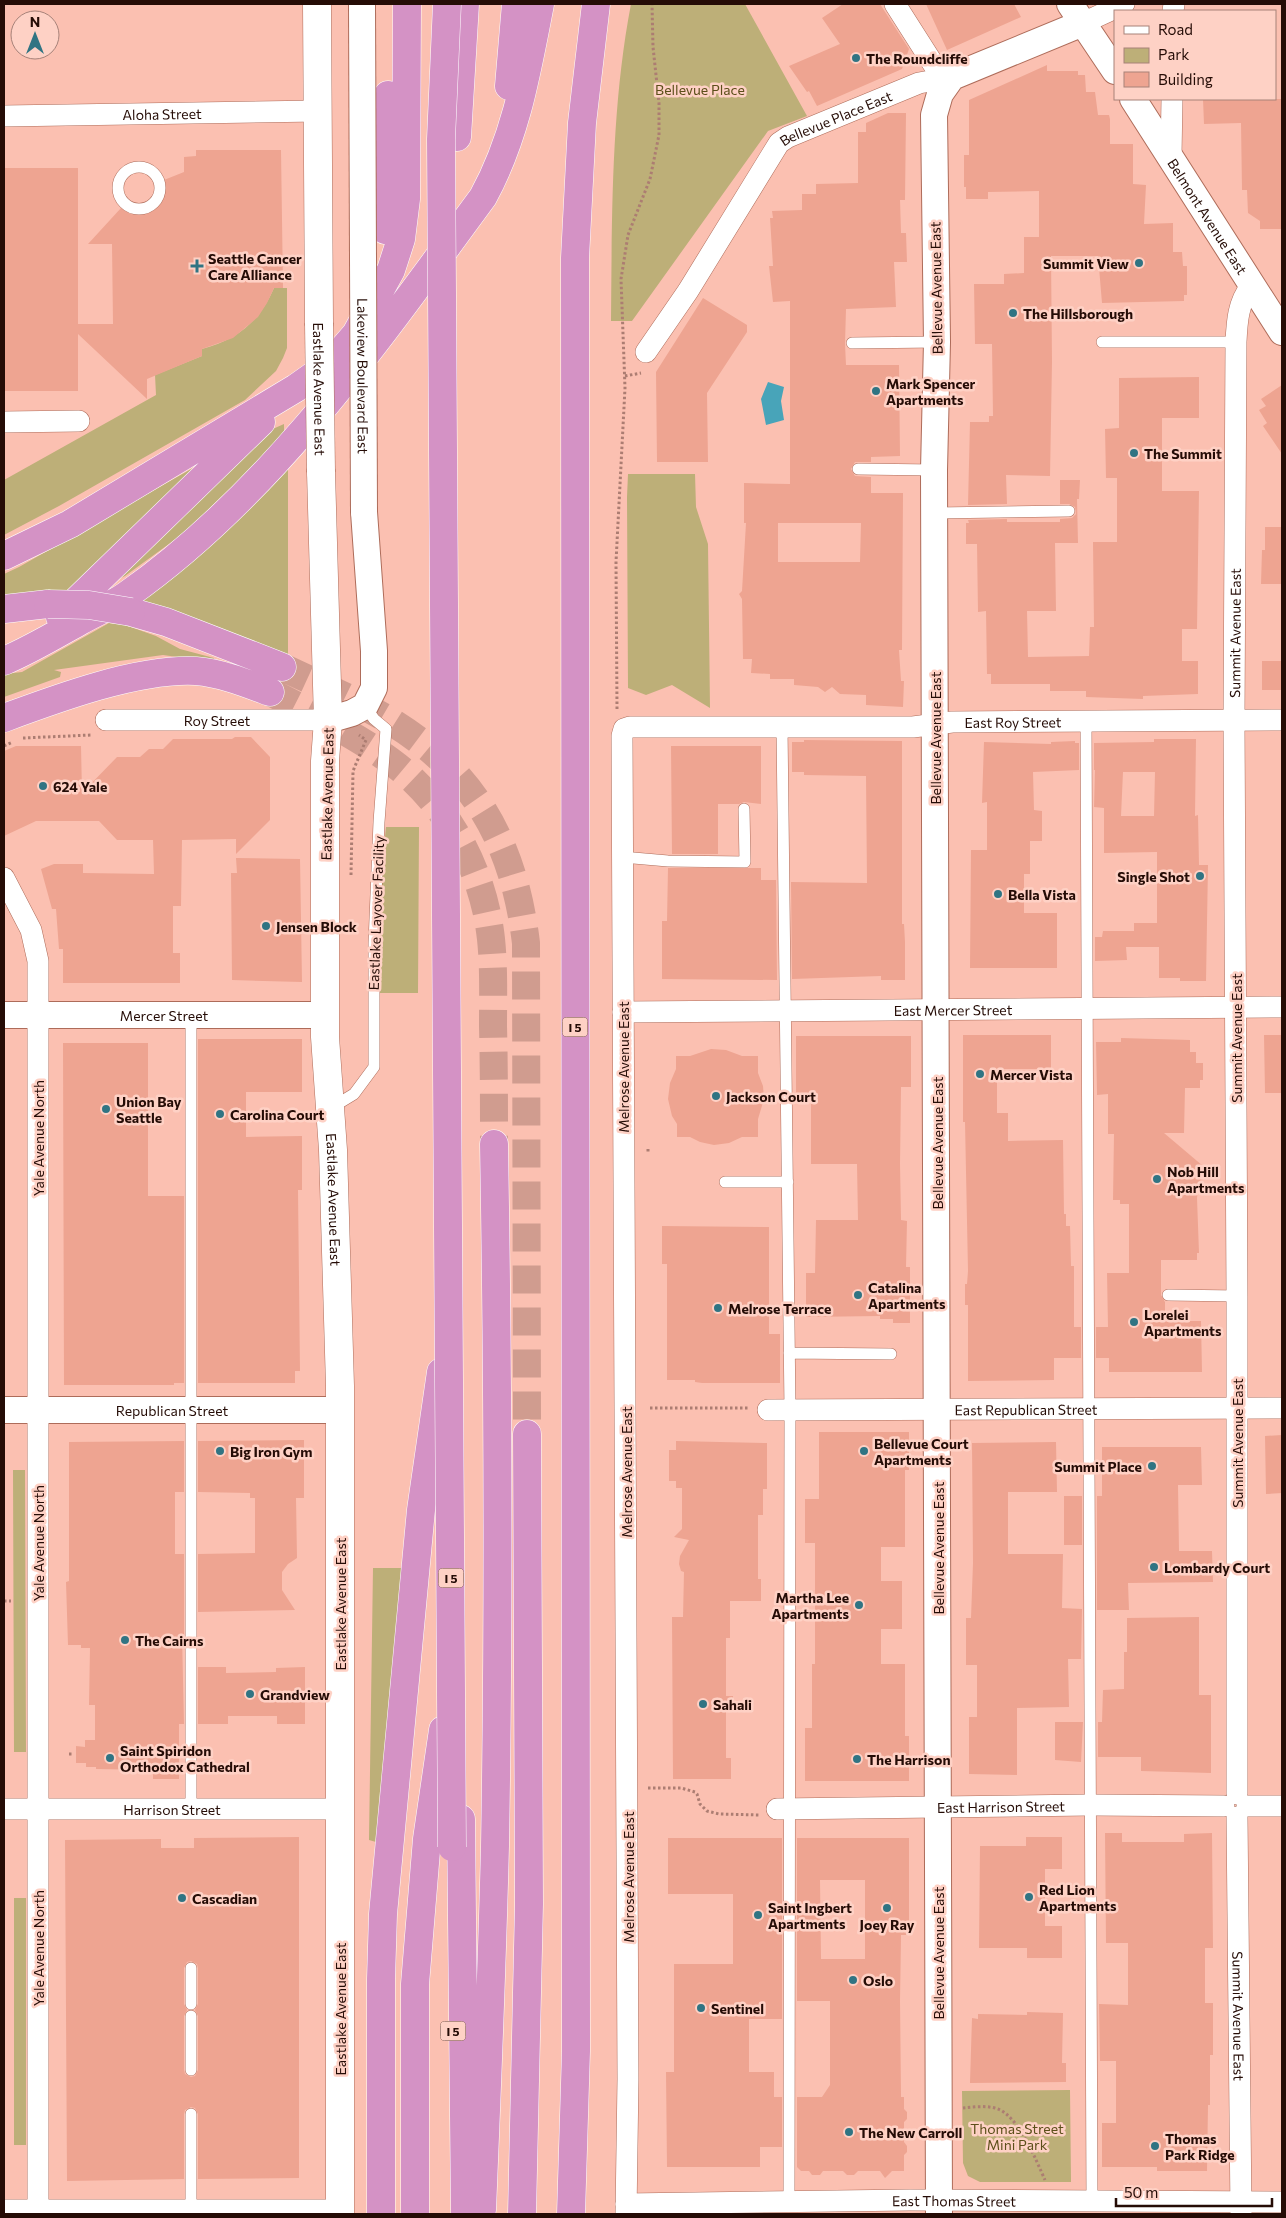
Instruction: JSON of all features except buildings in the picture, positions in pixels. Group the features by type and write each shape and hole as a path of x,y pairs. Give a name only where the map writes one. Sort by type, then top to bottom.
{"highway":[{"path":"34,541 62,509 313,355 343,323 353,308 385,232 387,210 388,4"},
{"path":"4,556 70,524 296,388 330,364 356,334 391,270 401,239 406,198 407,4"},
{"name":"I 5","path":"447,4 442,148 454,2214"},
{"path":"464,4 457,137 455,313 459,1622 465,2214"},
{"path":"502,157 516,4"},
{"path":"14,657 126,596 212,526 275,464 388,326 483,197 502,157 515,124 523,93 540,4"},
{"name":"I 5","path":"572,2214 576,2052 575,258 582,123 596,4"},
{"path":"14,657 296,388"},
{"path":"4,608 48,604 89,605 131,612 166,622 282,667"},
{"path":"4,718 119,681 167,671 198,671 216,674 270,692"},
{"path":"482,2214 495,1847 498,1413 494,1144"},
{"path":"381,2214 381,1979 388,1849 421,1510 450,1309"},
{"path":"522,2214 530,1904 527,1434"},
{"path":"415,2214 415,1984 427,1839 459,1622"}],"main road":[{"name":"Eastlake Avenue East","path":"317,4 321,472 328,720 325,762 325,1015 333,1150 340,1410 340,2212"}],"street":[{"name":"Lakeview Boulevard East","path":"362,4 364,512 374,651 374,688 365,706"},
{"path":"895,4 936,70 952,77"},
{"name":"Bellevue Place East","path":"646,352 688,291 780,143 788,137 919,83 952,77 1076,13 1124,4"},
{"path":"1076,13 1114,70"},
{"name":"Bellevue Avenue East","path":"938,2207 936,512 934,470 937,342 934,116 940,94 952,77"},
{"name":"Belmont Avenue East","path":"1134,100 1282,332"},
{"path":"1171,156 1172,100"},
{"name":"Aloha Street","path":"4,116 318,111"},
{"name":"Summit Avenue East","path":"1241,2208 1236,1806 1238,1409 1234,720 1236,342 1240,307 1244,296 1251,286"},
{"path":"4,422 79,421"},
{"path":"328,720 352,713 365,706"},
{"name":"Roy Street","path":"102,728 328,720"},
{"name":"East Roy Street","path":"624,729 630,727 913,727 952,722 1086,720 1282,720"},
{"name":"Melrose Avenue East","path":"624,729 622,736 622,857 628,2069 626,2209"},
{"name":"Yale Avenue North","path":"4,878 31,930 38,961 38,2212"},
{"name":"East Mercer Street","path":"623,1012 1282,1007"},
{"name":"Mercer Street","path":"4,1015 325,1015"},
{"name":"East Republican Street","path":"762,1409 1090,1410 1282,1408"},
{"name":"Republican Street","path":"4,1410 340,1410"},
{"name":"East Harrison Street","path":"784,1809 1090,1805 1282,1806"},
{"name":"Harrison Street","path":"4,1810 340,1810"},
{"name":"East Thomas Street","path":"626,2209 789,2201 938,2207 1092,2200 1241,2208 1282,2202"},
{"path":"4,2210 38,2212 191,2210 340,2212"}],"lane":[{"path":"852,342 937,342"},
{"path":"1102,342 1236,342"},
{"path":"858,469 934,470"},
{"path":"936,512 1068,511"},
{"name":"Eastlake Layover Facility","path":"330,1108 354,1094 374,1067 374,943 379,822 386,729 374,719 365,706"},
{"path":"1086,720 1092,2200"},
{"path":"782,727 790,1410 784,1809 789,2201"},
{"path":"622,857 668,861 745,862 744,808"},
{"path":"191,1015 191,1810"},
{"path":"725,1182 788,1182"},
{"path":"1168,1295 1237,1296"},
{"path":"789,1353 891,1354"},
{"path":"191,1968 191,2004"},
{"path":"191,2016 191,2070"},
{"path":"191,2114 191,2210"}],"path":[{"path":"4,746 23,738 102,728"},
{"path":"650,1408 762,1409"},
{"path":"4,1601 11,1601"},
{"path":"642,1788 681,1788 697,1794 700,1804 707,1811 719,1814 756,1814"},
{"path":"963,2108 989,2107 998,2109 1012,2119 1037,2161 1048,2185"}],"green space":[{"name":"Bellevue Place","path":"631,4 745,4 807,116 768,131 632,321 611,321 612,202 616,122 624,43"},
{"path":"274,288 287,288 287,348 276,371 245,400 59,506 4,535 4,480 156,395 155,375 202,356 202,349 226,340 246,328 262,310"},
{"path":"284,424 284,436 184,533 125,576 92,592 4,596 4,574 221,452"},
{"path":"288,462 288,660 139,601"},
{"path":"628,474 695,474 696,507 708,544 710,708 672,685 646,695 628,688"},
{"path":"109,623 125,625 156,636 180,649 214,658 213,662 163,655 54,670 61,672 60,677 4,697 4,674 22,672"},
{"path":"386,827 419,827 418,993 369,993"},
{"path":"13,1470 25,1470 26,1752 14,1752"},
{"path":"373,1568 402,1568 376,1842 369,1840"},
{"path":"14,1898 26,1898 26,2145 14,2145"},
{"name":"Thomas Street Mini Park","path":"1070,2090 1071,2182 980,2182 968,2176 963,2163 962,2091"}],"water":[{"path":"768,382 784,387 781,401 784,420 766,425 761,399"}],"tunnel":[{"path":"282,667 389,720 422,743 445,763 465,785 495,832 515,884 526,943 527,1434"},
{"path":"270,692 351,735 397,766 433,801 448,822 472,866 487,914 493,961 494,1144"}],"place":[{"name":"The Roundcliffe","path":"856,58"},
{"name":"Summit View","path":"1139,263"},
{"name":"Seattle Cancer Care Alliance","path":"197,266"},
{"name":"The Hillsborough","path":"1013,313"},
{"name":"Mark Spencer Apartments","path":"876,391"},
{"name":"The Summit","path":"1134,453"},
{"name":"624 Yale","path":"43,786"},
{"name":"Single Shot","path":"1200,876"},
{"name":"Bella Vista","path":"998,894"},
{"name":"Jensen Block","path":"266,926"},
{"name":"Mercer Vista","path":"980,1074"},
{"name":"Jackson Court","path":"716,1096"},
{"name":"Union Bay Seattle","path":"106,1109"},
{"name":"Carolina Court","path":"220,1114"},
{"name":"Nob Hill Apartments","path":"1157,1179"},
{"name":"Catalina Apartments","path":"858,1295"},
{"name":"Melrose Terrace","path":"718,1308"},
{"name":"Lorelei Apartments","path":"1134,1322"},
{"name":"Big Iron Gym","path":"220,1451"},
{"name":"Bellevue Court Apartments","path":"864,1451"},
{"name":"Summit Place","path":"1152,1466"},
{"name":"Lombardy Court","path":"1154,1567"},
{"name":"Martha Lee Apartments","path":"859,1605"},
{"name":"The Cairns","path":"125,1640"},
{"name":"Grandview","path":"250,1694"},
{"name":"Sahali","path":"703,1704"},
{"name":"Saint Spiridon Orthodox Cathedral","path":"110,1758"},
{"name":"The Harrison","path":"857,1759"},
{"name":"Red Lion Apartments","path":"1029,1897"},
{"name":"Cascadian","path":"182,1898"},
{"name":"Joey Ray","path":"887,1908"},
{"name":"Saint Ingbert Apartments","path":"758,1915"},
{"name":"Oslo","path":"853,1980"},
{"name":"Sentinel","path":"701,2008"},
{"name":"The New Carroll","path":"849,2132"},
{"name":"Thomas Park Ridge","path":"1155,2146"}]}
